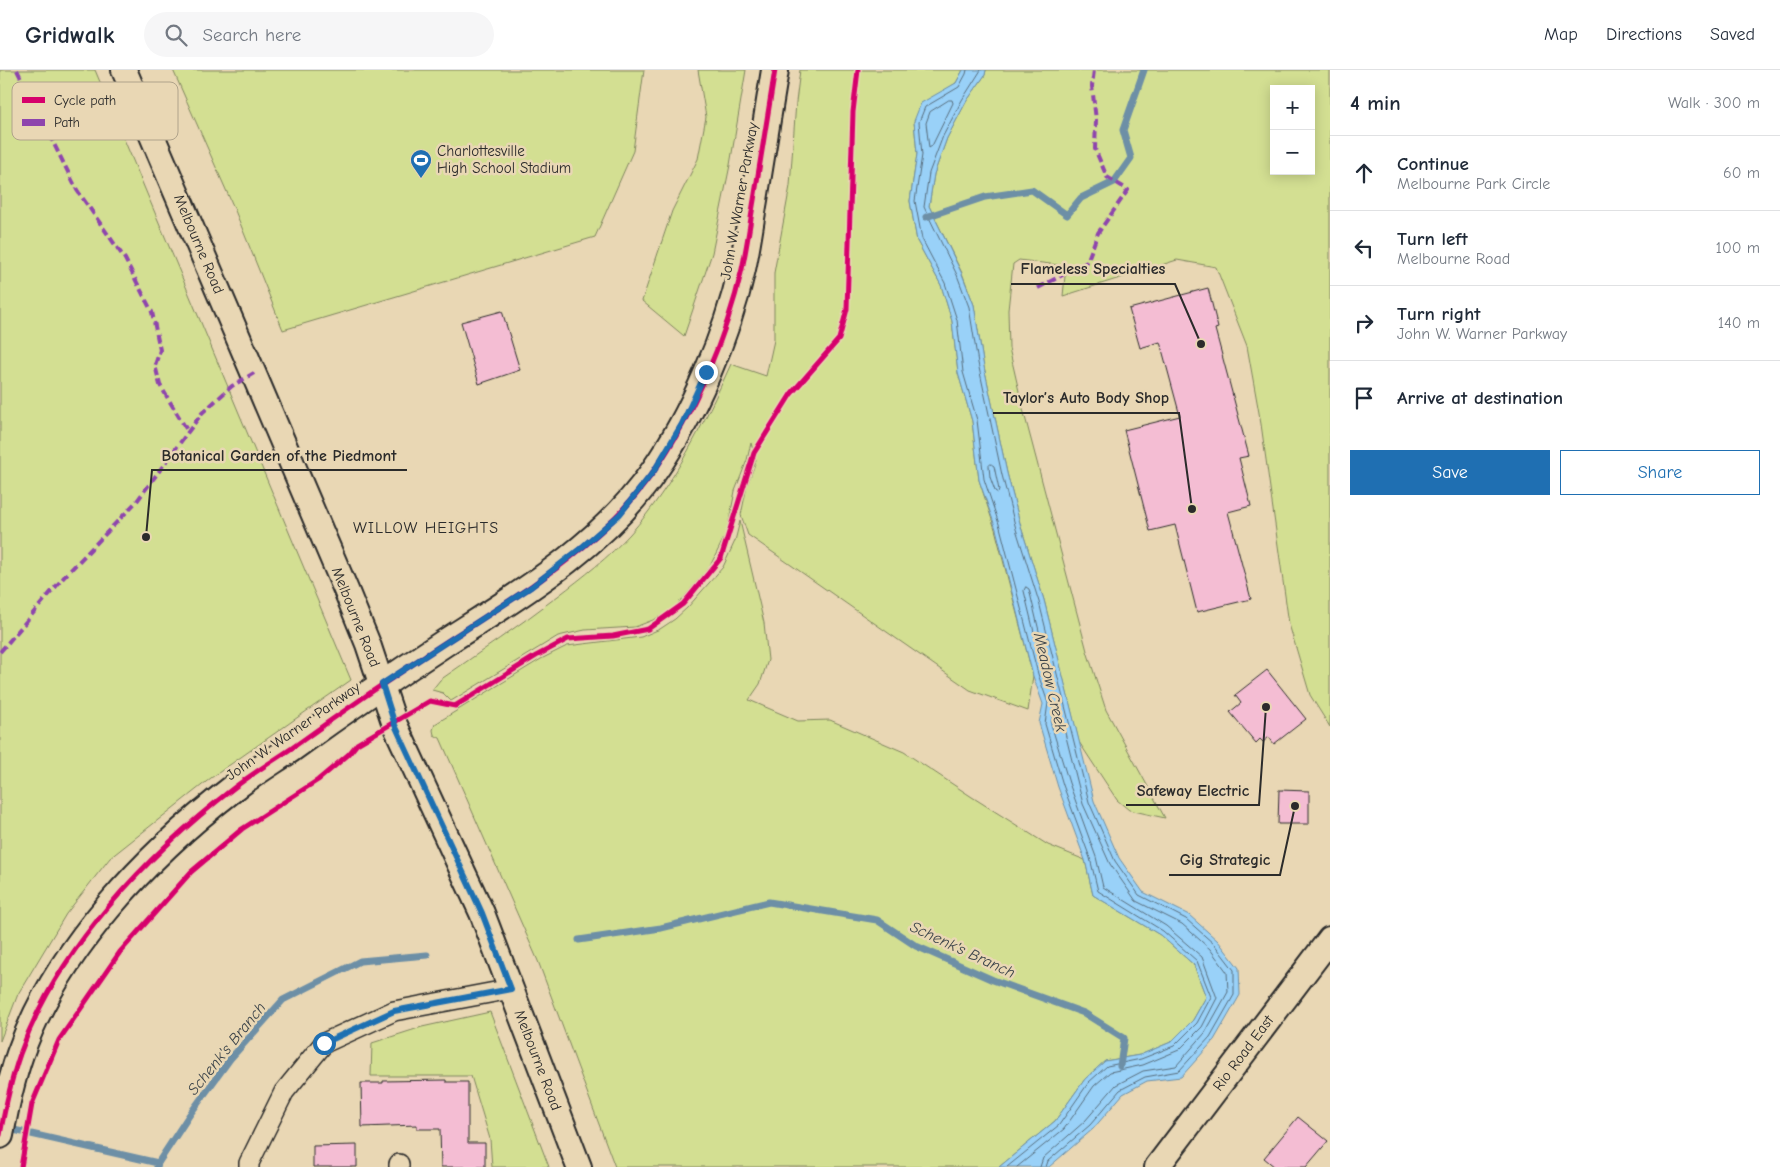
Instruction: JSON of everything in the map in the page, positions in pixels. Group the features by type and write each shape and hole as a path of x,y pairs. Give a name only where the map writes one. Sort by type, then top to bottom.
{"main road":[{"name":"John W. Warner Parkway","path":"0,1135 7,1100 20,1054 36,1015 87,932 132,878 186,827 236,786 382,684 538,582 620,514 654,471 682,424 728,319 742,268 775,70"}],"street":[{"name":"Melbourne Road","path":"124,70 129,82"},
{"name":"Melbourne Road","path":"154,140 346,590 368,644 395,725 482,913 579,1167"},
{"name":"Rio Road East","path":"1157,1167 1330,939"},
{"path":"249,1167 249,1163 284,1092 324,1043 394,1011 511,989"}],"green space":[{"path":"0,70 95,70 100,82 12,82 12,140 124,140 351,680 211,778 110,858 66,914 18,994 0,1041"},
{"name":"Charlottesville High School Stadium","path":"173,70 644,70 633,151 595,237 283,330 234,208"},
{"path":"698,70 746,70 730,165 712,253 684,336 642,301 672,211 698,159 706,117"},
{"path":"800,70 963,70 956,83 945,90 914,121 917,154 910,201 917,241 941,285 952,321 958,373 972,421 979,480 995,529 1033,676 1028,711 970,690 748,535 741,515 747,486 756,461 751,443 747,460 735,491 727,531 719,548 710,566 670,611 635,627 585,630 558,636 451,701 443,693 432,690 440,680 558,596 605,559 646,515 687,453 731,364 766,376 774,340 774,273 790,186"},
{"path":"986,70 1330,70 1330,727 1310,695 1289,624 1261,424 1247,346 1216,267 1177,260 1063,296 1066,266 1019,260 1013,264 1008,310 1009,348 1024,413 1087,651 1106,710 1165,818 1129,810 1117,800 1079,742 1044,600 1021,527 1007,473 983,362 974,305 962,273 929,206 934,174 947,138 966,102 985,75"},
{"path":"740,521 764,623 768,660 760,684 749,700 798,721 830,720 904,752 1048,845 1085,860 1093,895 1160,935 1194,965 1206,997 1193,1020 1171,1042 1140,1055 1105,1061 1085,1079 1055,1121 999,1167 615,1167 538,961 440,738 434,735 435,724 541,659 567,646 641,637 660,629 675,619 723,567 735,541"},
{"path":"490,1012 549,1167 492,1167 490,1139 471,1076 371,1076 372,1043 422,1027"}],"water":[{"name":"Meadow Creek","path":"963,70 986,70 985,75 966,102 947,138 934,174 929,206 962,274 974,305 983,362 1007,473 1021,527 1044,600 1094,801 1119,858 1143,892 1189,915 1218,941 1239,968 1240,995 1214,1040 1181,1077 1147,1081 1123,1094 1093,1129 1049,1167 999,1167 1055,1121 1085,1079 1105,1061 1140,1055 1171,1042 1193,1020 1206,997 1194,965 1160,935 1093,895 1085,860 1058,787 1039,723 1043,704 1033,676 996,529 979,480 972,421 958,373 952,321 941,285 917,241 910,201 917,154 914,121 921,103 956,83"}],"building":[{"path":"1208,288 1218,328 1215,329 1249,456 1239,458 1251,506 1228,512 1251,599 1197,612 1175,525 1150,531 1124,430 1180,416 1160,342 1140,348 1129,309"},
{"path":"502,311 520,370 479,384 461,322"},
{"path":"1267,670 1306,719 1274,744 1269,737 1263,742 1260,739 1256,743 1230,712 1241,703 1235,695"},
{"path":"1279,790 1309,791 1309,824 1278,824"},
{"path":"446,1080 446,1082 468,1082 468,1143 485,1143 485,1167 441,1167 440,1129 417,1129 417,1125 362,1127 361,1083"},
{"path":"1298,1117 1328,1141 1306,1167 1275,1167 1264,1158"},
{"path":"357,1145 357,1167 313,1167 313,1146"}],"waterway":[{"path":"926,217 985,197 1032,190 1067,215 1081,198 1114,182 1131,158 1123,130 1144,70"},
{"name":"Schenk's Branch","path":"579,940 661,928 769,902 877,920 916,946 993,980 1084,1013 1124,1038 1120,1066"},
{"name":"Schenk's Branch","path":"157,1167 190,1114 230,1059 283,1000 360,961 427,955"},
{"path":"5,1128 158,1163"}],"marked path":[{"path":"17,70 23,82"},
{"path":"1038,288 1087,262 1098,233 1128,190 1107,177 1095,149 1096,120 1092,86 1094,70"},
{"path":"52,140 77,190 125,259 152,312 160,350 155,365 160,385 188,432"},
{"path":"0,652 64,577 137,501 202,413 232,386 254,373"}],"cycle path":[{"path":"0,1135 8,1094 20,1054 36,1015 57,977 81,941 138,873 202,813 242,782 388,681 559,567 610,523 654,471 695,400 718,347 736,294 745,252 775,70"},
{"path":"21,1167 32,1104 59,1040 120,952 191,872 242,829 318,780 349,754 357,744 430,701 455,706 536,656 568,639 613,636 648,629 683,604 721,558 754,453 791,394 839,339 847,309 853,112 858,70"}],"place":[{"name":"Charlottesville High School Stadium","path":"421,179"},
{"name":"Flameless Specialties","path":"1201,344"},
{"name":"Taylor’s Auto Body Shop","path":"1192,509"},
{"name":"Botanical Garden of the Piedmont","path":"146,537"},
{"name":"Safeway Electric","path":"1266,707"},
{"name":"Gig Strategic","path":"1295,806"}],"district":[{"name":"WILLOW HEIGHTS","path":"426,527"}],"route":[{"path":"324,1043 394,1011 511,989 482,913 395,725 382,684 531,587 581,548 620,514 654,471 682,424 706,372"}]}
